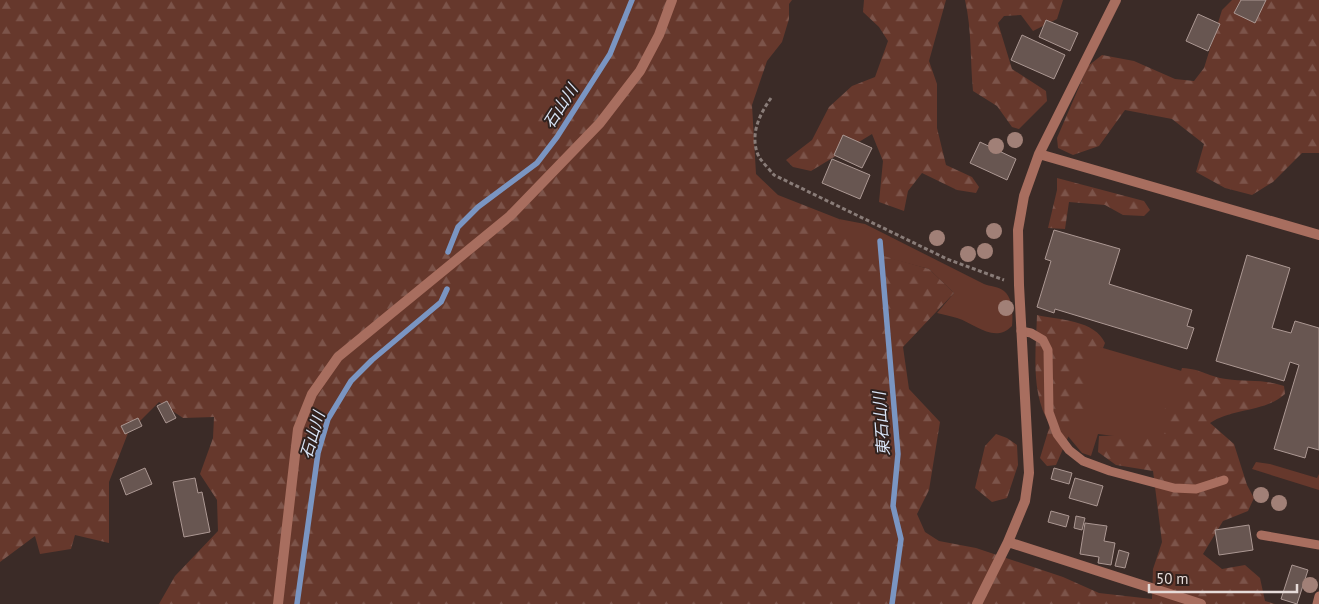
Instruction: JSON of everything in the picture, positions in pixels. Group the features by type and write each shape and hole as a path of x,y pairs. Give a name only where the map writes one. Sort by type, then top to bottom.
{"street":[{"path":"278,604 298,429 312,394 338,357 510,216 594,130 640,72 659,35 672,0"},
{"path":"976,604 1008,542 1025,501 1029,473 1021,331 1018,230 1024,196 1039,154 1116,0"},
{"path":"1039,154 1319,235"},
{"path":"1008,542 1201,604"}],"lane":[{"path":"1021,331 1031,333 1043,340 1048,350 1049,412 1057,434 1069,450 1083,461 1110,471 1174,488 1196,489 1224,480"},
{"path":"1260,536 1319,545"},
{"path":"1317,604 1319,596"}],"path":[{"path":"771,98 758,116 755,137 759,157 774,175 947,260 1019,285"}],"green space":[{"path":"0,0 792,0 789,4 789,19 782,42 767,61 752,105 756,174 778,195 839,219 859,249 929,269 954,293 903,347 909,389 940,422 929,490 917,514 925,532 939,541 976,548 1063,577 1099,593 1152,599 1153,569 1162,542 1153,471 1116,465 1098,452 1099,436 1148,436 1164,434 1170,423 1157,420 1163,410 1181,398 1180,376 1182,368 1226,379 1277,384 1284,386 1285,394 1277,400 1219,418 1210,423 1234,444 1247,485 1254,498 1248,511 1223,521 1203,554 1222,569 1245,565 1260,578 1265,601 1275,604 159,604 175,576 218,531 217,500 200,474 213,438 214,417 183,418 159,402 128,433 109,482 109,543 75,535 71,549 40,554 35,536 0,562"},
{"path":"864,0 946,0 929,61 937,84 937,128 946,165 972,177 979,187 976,193 957,190 922,173 908,191 904,211 879,202 883,161 872,134 811,171 793,167 786,160 812,140 829,107 852,86 875,77 888,41 879,27 863,12"},
{"path":"965,0 1063,0 1057,19 1033,31 1021,15 1004,16 998,23 1012,69 1046,91 1047,101 1019,129 1012,127 997,106 973,91 970,34"},
{"path":"1232,0 1319,0 1319,153 1302,153 1273,182 1252,195 1225,188 1196,172 1204,144 1172,119 1125,110 1099,146 1073,155 1058,148 1057,138 1088,66 1102,55 1134,61 1175,79 1194,81 1204,68 1222,10"},
{"path":"1057,178 1144,201 1150,210 1144,216 1123,215 1105,205 1069,202 1065,229 1048,228 1057,190"},
{"path":"839,219 865,224 984,284 1002,290 1007,294 1011,303 1012,326 1005,331 992,333 957,318 937,313 954,293 929,269 854,249"},
{"path":"1037,315 1085,325 1100,335 1105,343 1103,348 1094,347 1084,362 1091,382 1085,409 1069,435 1056,465 1047,466 1040,458 1050,425 1039,399 1037,386 1035,357"},
{"path":"1055,334 1216,381 1202,420 1154,441 1098,434 1091,456 1082,453 1062,429"},
{"path":"996,434 1007,438 1017,445 1018,465 1007,498 992,502 975,488 985,446"},
{"path":"1256,462 1270,464 1317,478 1319,474 1319,490 1252,469"}],"building":[{"path":"1241,0 1266,0 1255,23 1234,13"},
{"path":"1198,14 1220,24 1208,51 1186,41"},
{"path":"1046,20 1078,33 1070,51 1039,37"},
{"path":"1022,35 1065,55 1054,79 1011,60"},
{"path":"843,135 872,148 862,168 834,155"},
{"path":"980,142 1016,159 1007,180 970,163"},
{"path":"832,159 870,175 860,199 822,183"},
{"path":"1054,230 1120,249 1109,284 1192,310 1187,326 1194,328 1187,349 1055,309 1054,313 1037,307 1051,261 1045,259"},
{"path":"1247,255 1290,268 1272,328 1291,333 1295,321 1319,328 1319,450 1308,447 1305,458 1274,449 1299,365 1290,362 1284,381 1216,361"},
{"path":"167,401 176,418 166,423 157,406"},
{"path":"138,418 142,426 125,434 121,426"},
{"path":"145,468 152,484 126,495 120,479"},
{"path":"1054,468 1072,473 1069,484 1051,479"},
{"path":"195,478 198,493 202,492 210,532 184,537 173,482"},
{"path":"1075,478 1103,486 1097,506 1069,498"},
{"path":"1051,511 1069,516 1066,527 1048,522"},
{"path":"1076,516 1085,518 1082,530 1074,528"},
{"path":"1085,523 1107,526 1104,541 1115,543 1111,565 1098,563 1099,557 1080,554"},
{"path":"1249,525 1253,550 1219,555 1215,530"},
{"path":"1119,550 1129,553 1125,568 1115,566"},
{"path":"1292,565 1308,570 1297,604 1281,599"}],"waterway":[{"name":"石山川","path":"448,252 458,227 478,207 537,163 557,137 610,54 632,0"},
{"name":"東石山川","path":"880,241 898,454 893,506 901,539 892,604"},
{"name":"石山川","path":"297,604 318,453 328,419 351,381 372,360 441,302 447,289"}]}
